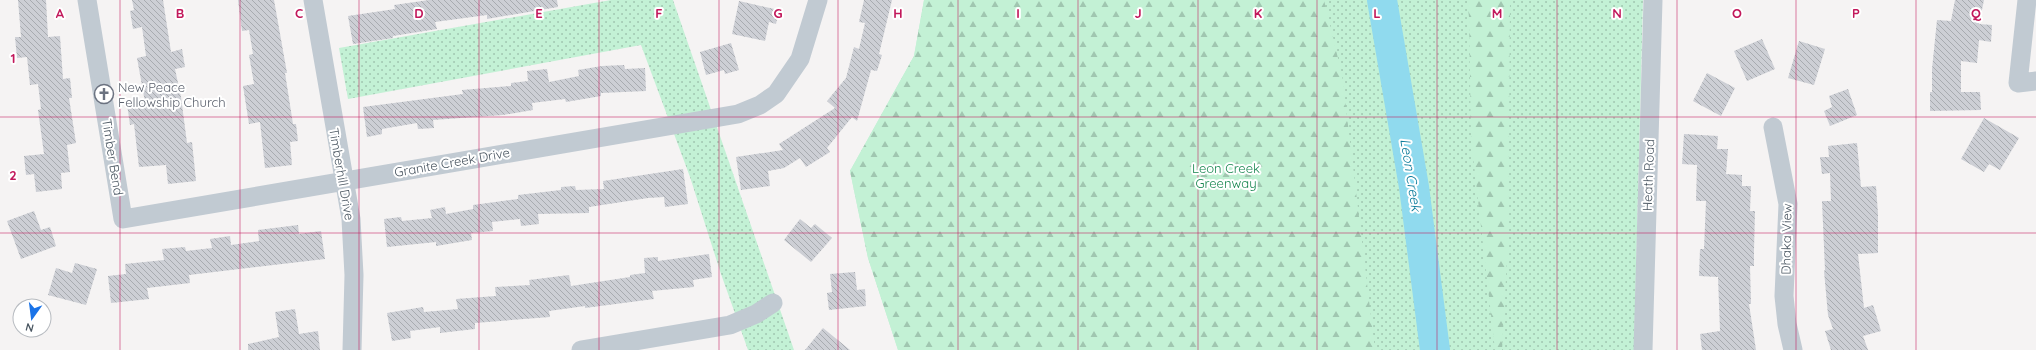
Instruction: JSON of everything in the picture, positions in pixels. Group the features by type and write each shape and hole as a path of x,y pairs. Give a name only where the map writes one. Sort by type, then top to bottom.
{"street":[{"name":"Timber Bend","path":"87,0 123,219"},
{"name":"Timberhill Drive","path":"313,0 351,220 354,275 352,350"},
{"name":"Granite Creek Drive","path":"123,219 343,180 738,114 760,105 776,94 800,59 818,0"},
{"name":"Heath Road","path":"1643,350 1652,0"},
{"path":"2027,0 2027,82"},
{"name":"Dhaka View","path":"1773,128 1788,204 1784,296 1787,324 1793,350"},
{"path":"581,350 730,325 756,314 773,302"}],"green space":[{"path":"611,0 673,0 794,350 748,350 721,274 690,177 641,45 348,99 339,48"},
{"name":"Leon Creek Greenway","path":"924,0 1643,0 1634,350 898,350 868,258 850,171 914,56"},
{"name":"Leon Creek Greenway","path":"924,0 1324,0 1342,75 1375,350 898,350 868,258 850,171 914,56"},
{"path":"1467,0 1510,0 1508,240 1502,350 1495,350 1471,138 1469,17"}],"building":[{"path":"18,0 46,0 48,37 60,36 63,79 70,78 72,98 69,98 76,143 67,145 70,172 61,173 62,189 36,192 34,174 26,175 24,156 44,154 38,110 41,109 38,84 30,85 27,57 17,58 15,37 21,37"},
{"path":"132,0 163,0 171,52 182,49 185,67 175,69 181,97 187,143 192,142 196,181 168,184 166,165 139,167 134,124 130,125 127,104 145,102 137,58 146,56 142,27 133,29 130,11 134,10"},
{"path":"238,0 274,0 287,73 285,73 293,124 296,124 298,141 290,142 292,165 265,168 260,122 249,124 243,86 254,84 249,55 253,54 249,30 242,31"},
{"path":"429,0 557,0 558,7 487,19 487,15 435,22 437,29 353,44 348,16 395,9 394,5"},
{"path":"864,0 892,0 879,54 882,55 877,71 871,70 857,121 852,117 827,148 830,152 806,167 800,158 784,168 768,171 770,186 741,190 736,157 783,150 779,144 835,108 827,101 846,78 854,47 859,49 865,23 859,22"},
{"path":"1955,0 1984,0 1979,24 1992,25 1991,42 1979,40 1977,63 1961,61 1961,92 1980,92 1981,110 1930,111 1930,92 1932,92 1932,69 1937,20 1951,21"},
{"path":"739,1 779,10 776,24 769,22 765,41 732,34"},
{"path":"1762,39 1775,69 1747,81 1734,51"},
{"path":"1799,41 1825,49 1814,85 1788,78"},
{"path":"731,43 739,70 725,74 724,70 706,75 700,52"},
{"path":"624,65 625,69 645,68 646,91 601,93 601,96 566,102 565,99 532,103 533,110 503,115 433,120 434,128 418,129 417,123 382,129 382,134 367,137 363,107 463,94 462,90 511,86 511,83 528,81 527,71 547,69 549,82 579,76 578,70 602,66"},
{"path":"1707,73 1735,88 1721,116 1693,101"},
{"path":"1848,89 1857,115 1830,126 1824,111 1832,107 1829,96"},
{"path":"1984,118 2019,138 2000,170 1989,164 1984,172 1961,159"},
{"path":"1684,134 1718,136 1717,149 1728,149 1726,174 1742,175 1742,186 1751,186 1750,211 1755,211 1754,266 1750,266 1751,304 1749,304 1756,350 1702,350 1700,334 1720,331 1718,277 1699,276 1700,249 1704,249 1706,201 1696,201 1697,165 1682,164"},
{"path":"1857,143 1861,187 1876,186 1878,214 1878,253 1858,254 1864,308 1873,305 1881,331 1863,336 1868,350 1831,350 1825,331 1833,329 1828,315 1824,271 1822,201 1831,201 1830,173 1822,174 1820,157 1829,157 1828,146"},
{"path":"683,169 688,204 665,207 664,197 648,198 589,207 589,213 538,214 539,224 521,226 520,219 492,222 493,231 471,233 472,240 436,246 436,242 387,247 384,219 401,217 402,221 432,218 430,210 445,207 446,214 473,209 473,205 518,199 518,195 561,190 561,187 575,186 576,190 604,189 603,181"},
{"path":"34,211 41,230 50,227 56,246 21,259 7,221"},
{"path":"800,219 811,228 815,224 832,238 811,262 784,240"},
{"path":"298,225 299,234 321,231 325,259 189,275 190,283 147,288 149,299 111,303 108,276 126,274 125,264 164,260 162,249 185,247 186,251 212,248 210,239 230,236 231,245 259,241 258,230"},
{"path":"709,254 712,277 693,280 694,287 652,291 654,299 549,311 550,317 475,323 475,329 440,333 440,327 410,331 411,338 392,341 387,313 423,307 424,312 458,309 456,299 496,296 495,287 530,285 529,280 569,275 571,286 630,277 630,275 645,273 644,258 658,257 658,261"},
{"path":"75,263 97,269 86,305 48,295 56,268 72,273"},
{"path":"855,272 857,290 865,289 866,306 829,310 827,293 832,292 830,274"},
{"path":"295,309 299,334 318,331 320,350 248,350 248,344 279,337 275,312"},
{"path":"823,328 850,350 805,350"}],"waterway":[{"name":"Leon Creek","path":"1382,0 1414,187 1435,350"}],"place":[{"name":"New Peace Fellowship Church","path":"104,94"}]}
